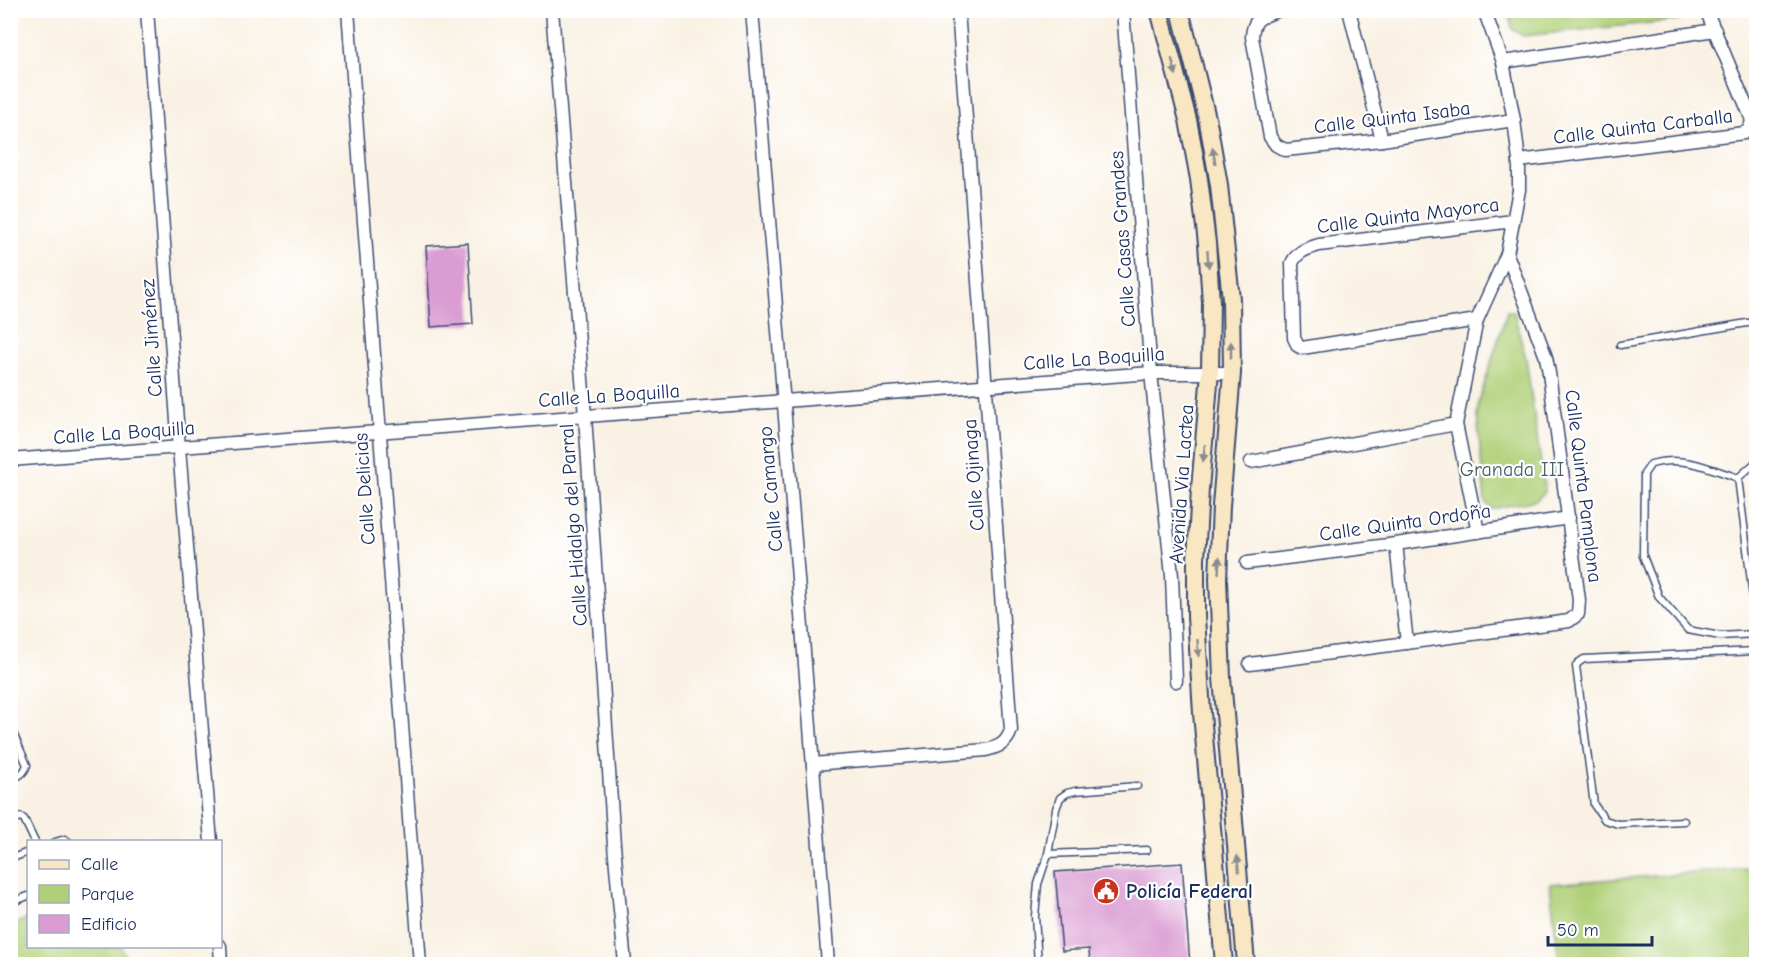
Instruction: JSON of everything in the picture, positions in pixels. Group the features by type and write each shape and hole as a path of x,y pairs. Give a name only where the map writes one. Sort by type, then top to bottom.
{"main road":[{"name":"Avenida Via Lactea","path":"1160,10 1188,120 1199,179 1211,302 1210,372 1198,513 1196,616 1224,964"},
{"path":"1180,10 1208,122 1219,185 1231,299 1232,373 1221,507 1218,579 1222,678 1246,964"}],"street":[{"name":"Calle Jiménez","path":"147,10 178,448 211,840"},
{"name":"Calle Delicias","path":"348,10 420,964"},
{"name":"Calle Hidalgo del Parral","path":"552,10 585,416 614,845 625,964"},
{"name":"Calle Camargo","path":"752,10 828,964"},
{"name":"Calle Ojinaga","path":"813,764 986,750 1002,744 1010,735 1011,730 958,10"},
{"name":"Calle Casas Grandes","path":"1124,10 1151,373 1172,576 1176,681"},
{"name":"Calle Quinta Isaba","path":"1279,10 1258,19 1253,26 1252,37 1270,137 1276,145 1285,150 1382,140 1514,120"},
{"path":"1349,10 1382,140"},
{"path":"1478,532 1456,424 1477,320 1507,254 1519,190 1520,161 1503,62 1484,10"},
{"name":"Calle Quinta Carballa","path":"1520,161 1744,133 1749,130 1752,121 1750,115 1706,10"},
{"path":"1503,62 1715,30"},
{"name":"Calle Quinta Mayorca","path":"1477,320 1302,348 1294,338 1292,263 1296,254 1319,245 1513,221"},
{"name":"Calle Quinta Pamplona","path":"1250,664 1569,621 1575,618 1580,609 1579,600 1546,357 1507,254"},
{"name":"Calle La Boquilla","path":"10,460 1151,373 1232,373"},
{"path":"1251,462 1456,424"},
{"name":"Calle Quinta Ordoña","path":"1247,563 1396,544 1569,518"},
{"path":"1396,544 1407,643"},
{"path":"220,948 221,964"}],"lane":[{"path":"1620,345 1756,323"},
{"path":"1738,478 1691,462 1666,459 1651,464 1644,474 1643,556 1659,597 1688,630 1720,636 1756,634"},
{"path":"1738,478 1756,462"},
{"path":"1738,478 1756,621"},
{"path":"1684,821 1618,824 1605,820 1594,805 1576,666 1584,659 1756,651"},
{"path":"10,726 27,765 20,776 10,780"},
{"path":"1038,964 1035,916 1038,884 1048,854 1060,798 1074,791 1137,786"},
{"path":"10,821 21,817 24,819 34,840"},
{"path":"1048,854 1147,850"},
{"path":"10,859 27,852"},
{"path":"10,903 27,896"}],"green space":[{"path":"1507,10 1686,11 1680,20 1523,36 1513,30"},
{"name":"Granada III","path":"1507,311 1514,312 1526,359 1545,492 1536,500 1491,509 1485,502 1477,415 1479,401"},
{"path":"1756,868 1756,964 1559,964 1550,884"},
{"path":"27,918 27,948 121,948 129,964 11,964 11,926"}],"building":[{"path":"468,243 473,324 431,327 426,246"},
{"path":"1182,863 1190,964 1090,964 1089,949 1062,951 1055,872"}],"place":[{"name":"Policía Federal","path":"1106,891"}]}
